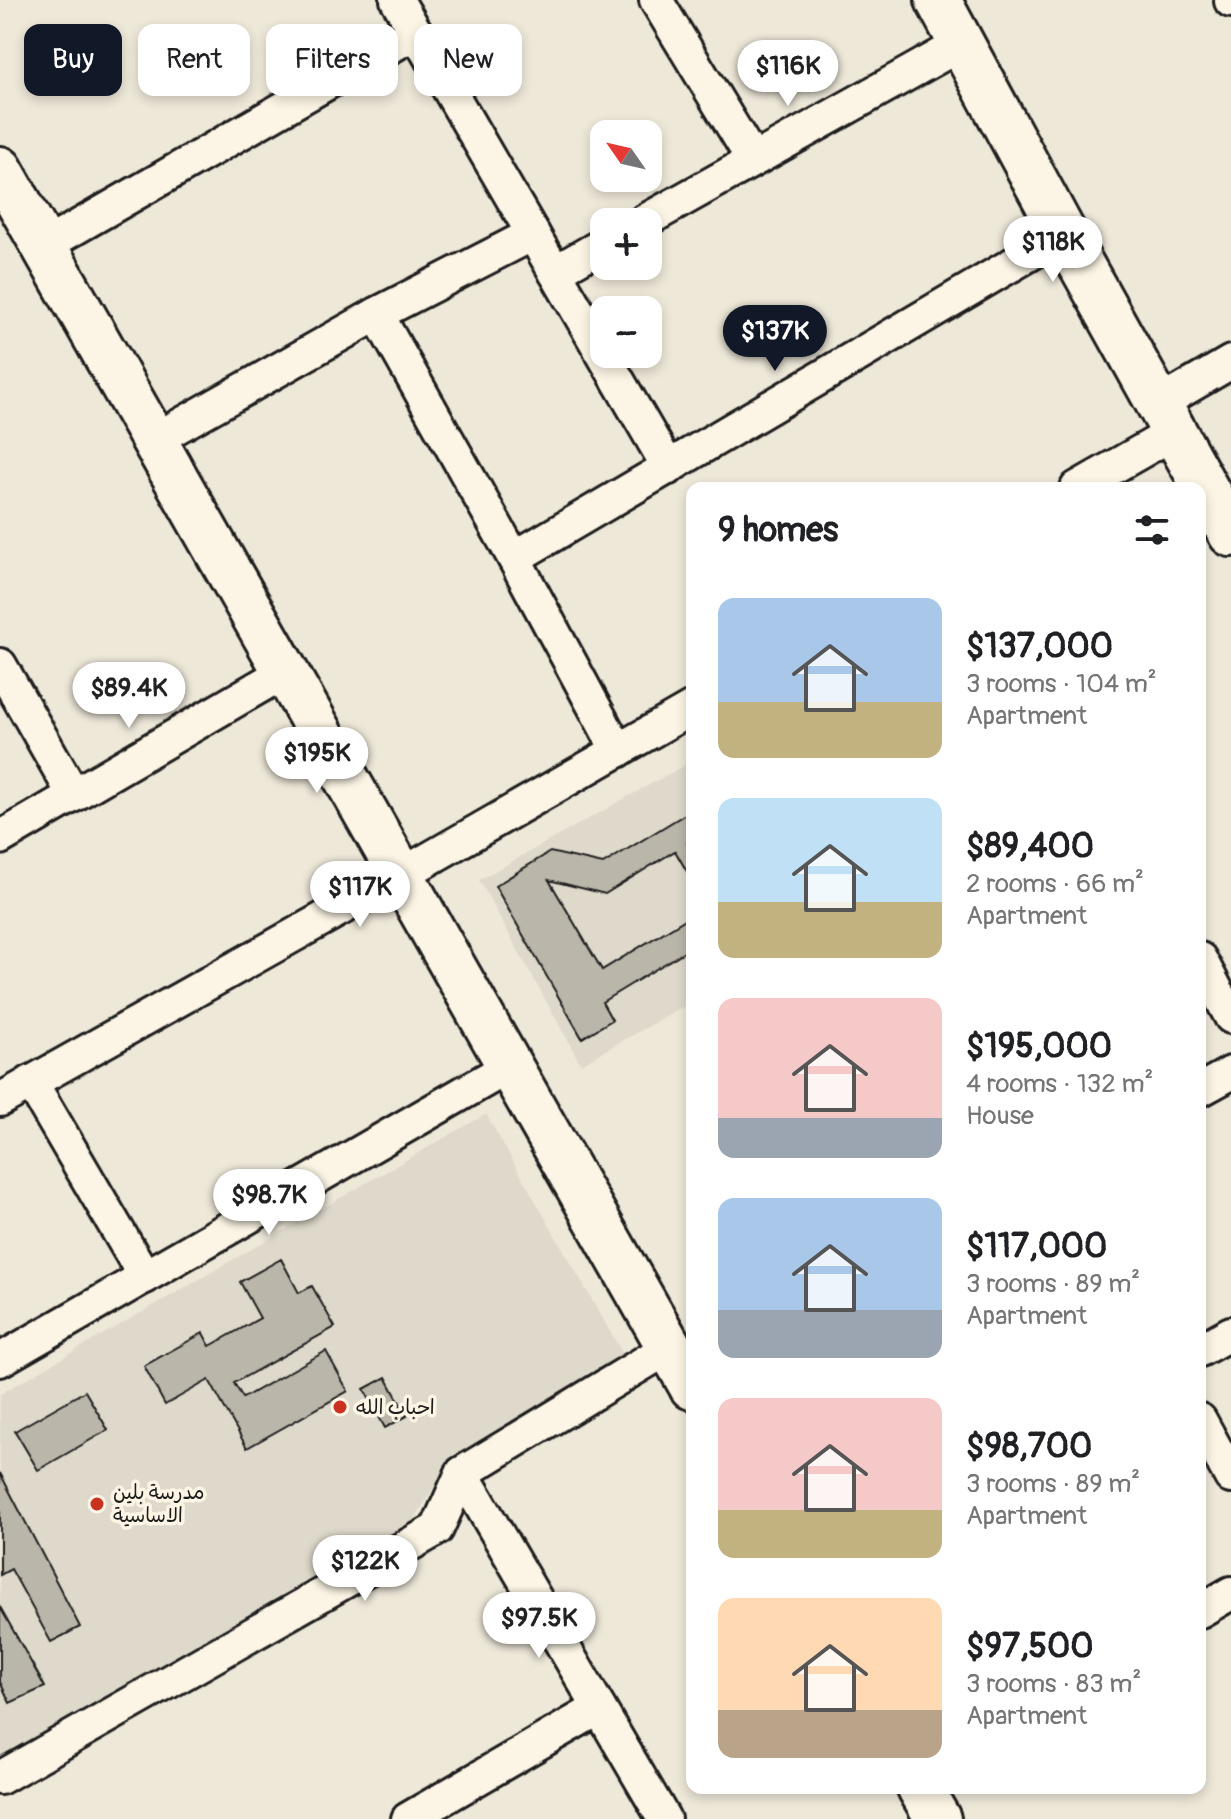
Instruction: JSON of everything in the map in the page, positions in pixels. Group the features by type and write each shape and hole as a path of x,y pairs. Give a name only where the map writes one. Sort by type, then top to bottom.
{"street":[{"path":"397,0 414,29"},
{"path":"656,0 753,160"},
{"path":"938,0 1202,482"},
{"path":"44,246 414,33"},
{"path":"662,211 961,44"},
{"path":"453,96 669,468"},
{"path":"0,169 685,1371 462,1473 437,1529 0,1778"},
{"path":"154,440 377,314 533,234"},
{"path":"514,558 1064,234"},
{"path":"555,272 590,252"},
{"path":"377,314 618,751"},
{"path":"1085,482 1167,418 1231,362"},
{"path":"1206,489 1231,534"},
{"path":"0,665 74,795"},
{"path":"0,838 286,671"},
{"path":"145,1277 10,1090 401,875 686,711"},
{"path":"1206,970 1231,1017"},
{"path":"0,1360 510,1066"},
{"path":"1206,1087 1231,1073"},
{"path":"1206,1347 1231,1333"},
{"path":"1206,1431 1231,1477"},
{"path":"462,1473 664,1819"},
{"path":"1206,1608 1231,1593"},
{"path":"408,1819 599,1708"},
{"path":"923,1794 938,1819"}],"shaded area":[{"path":"686,764 686,1005 581,1064 479,880"},
{"name":"احباب الله","path":"486,1114 624,1356 452,1457 411,1525 0,1758 0,1394"}],"building":[{"path":"686,814 686,870 675,851 605,894 549,880 602,970 686,919 686,951 602,1002 612,1020 582,1038 495,886 550,852 603,864"},
{"path":"281,1259 299,1293 312,1286 335,1327 234,1383 243,1398 326,1351 348,1391 247,1448 209,1380 165,1405 144,1366 203,1333 210,1346 260,1318 240,1282"},
{"path":"386,1377 407,1416 385,1428 364,1389"},
{"path":"85,1391 108,1430 38,1470 15,1431"},
{"path":"0,1473 80,1627 51,1642 11,1569 0,1575"},
{"path":"0,1607 45,1687 10,1703 0,1682"}],"place":[{"name":"احباب الله","path":"340,1407"},
{"name":"مدرسة بلين الاساسية","path":"97,1504"}]}
